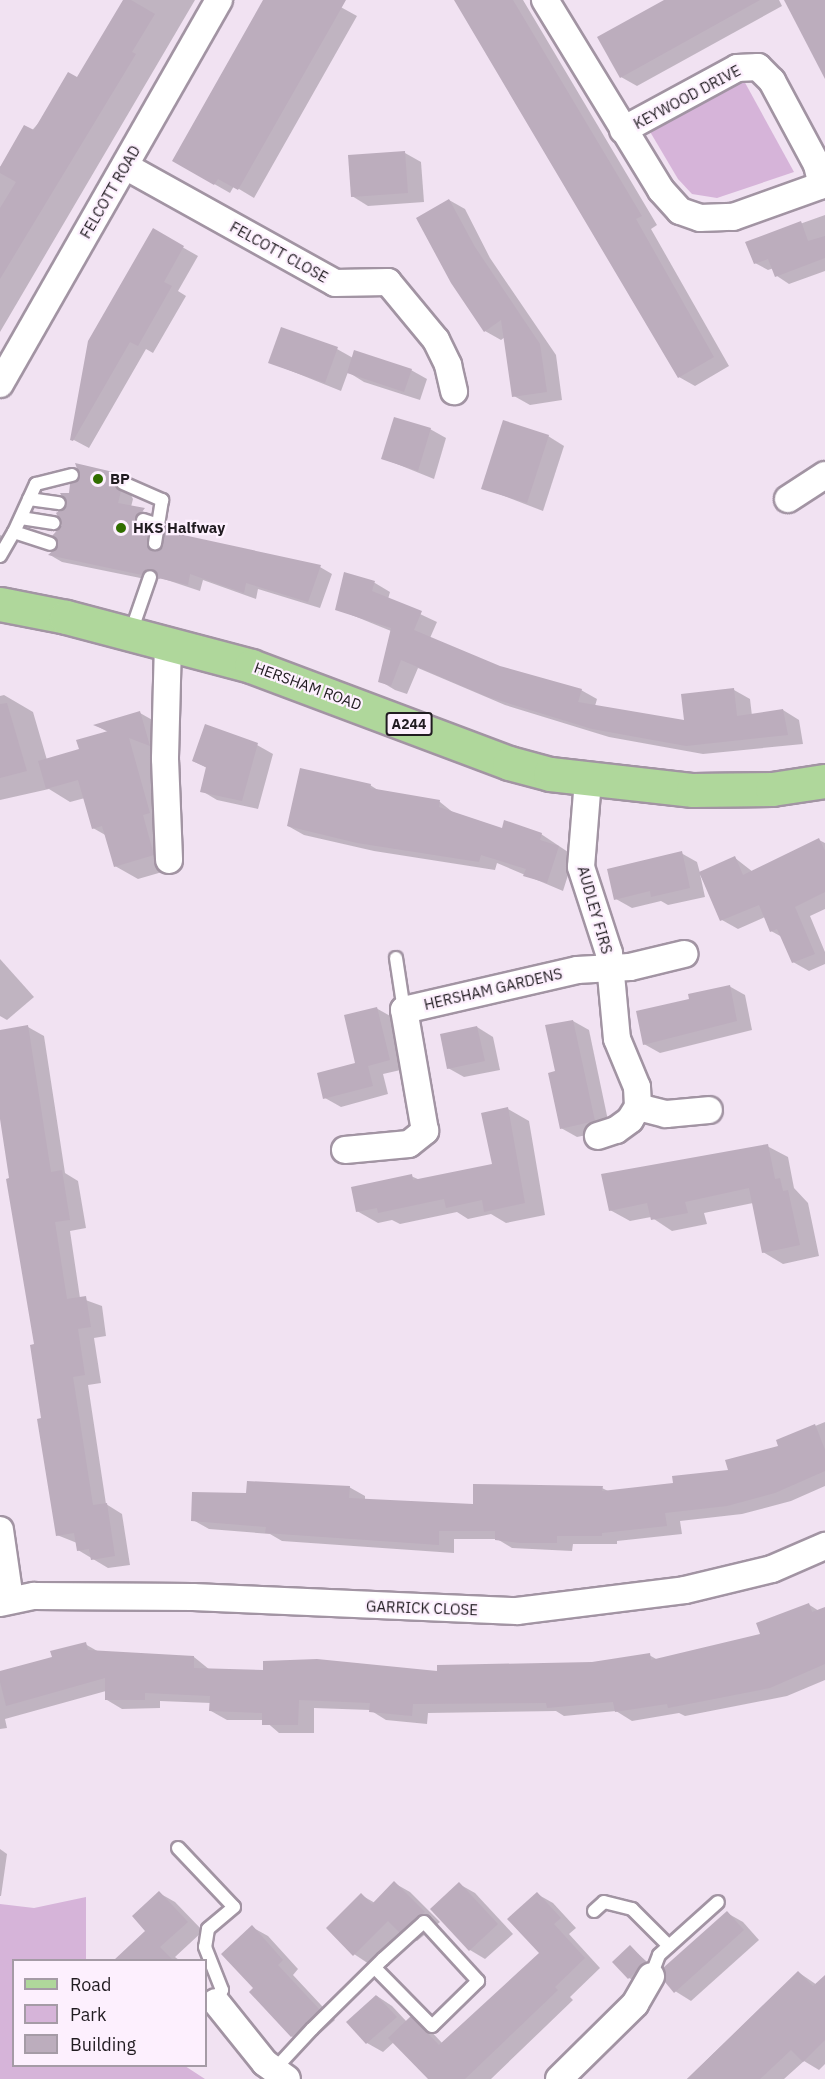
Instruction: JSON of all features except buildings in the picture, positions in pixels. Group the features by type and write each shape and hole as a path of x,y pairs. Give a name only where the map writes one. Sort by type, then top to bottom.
{"main road":[{"name":"HERSHAM ROAD","path":"0,604 168,643 317,688 509,763 588,780 659,789 731,791 825,781"}],"street":[{"name":"FELCOTT ROAD","path":"0,384 219,0"},
{"name":"KEYWOOD DRIVE","path":"545,0 623,130 661,190 680,211 700,218 733,217 823,185 812,154 772,81 758,67 737,68 623,130"},
{"name":"FELCOTT CLOSE","path":"125,166 335,284 388,282 436,340 448,365 454,391"},
{"path":"788,499 825,475"},
{"path":"168,643 165,759 169,860"},
{"name":"AUDLEY FIRS","path":"588,780 581,867 610,968 617,1040 637,1087 638,1107"},
{"name":"AUDLEY FIRS","path":"610,968 684,954"},
{"name":"HERSHAM GARDENS","path":"345,1150 409,1144 425,1131 404,1010 577,970 610,968"},
{"path":"598,1136 616,1130 638,1107 666,1114 709,1110"},
{"name":"GARRICK CLOSE","path":"0,1530 5,1601 46,1596 193,1597 517,1611 685,1590 772,1569 825,1546"},
{"path":"559,2079 635,2004 651,1976"},
{"path":"216,2002 270,2073"}],"lane":[{"path":"0,556 36,484 72,475"},
{"path":"123,483 162,500 155,543"},
{"path":"29,499 58,503"},
{"path":"21,518 54,523"},
{"path":"143,520 158,525"},
{"path":"14,532 50,544"},
{"path":"131,634 150,577"},
{"path":"396,958 404,1010"},
{"path":"178,1848 234,1907 208,1929 205,1947 222,1990 216,2002"},
{"path":"594,1911 604,1902 632,1909 669,1946"},
{"path":"651,1976 659,1955 718,1902"},
{"path":"270,2073 375,1968 424,1922 478,1981 432,2026 375,1968"}],"green space":[{"path":"743,79 794,172 717,198 692,194 678,179 649,130"},
{"path":"86,1897 86,1959 12,1959 12,2067 187,2067 205,2079 0,2079 0,1904 34,1908"}],"place":[{"name":"BP","path":"98,479"},
{"name":"HKS Halfway","path":"121,528"}]}
